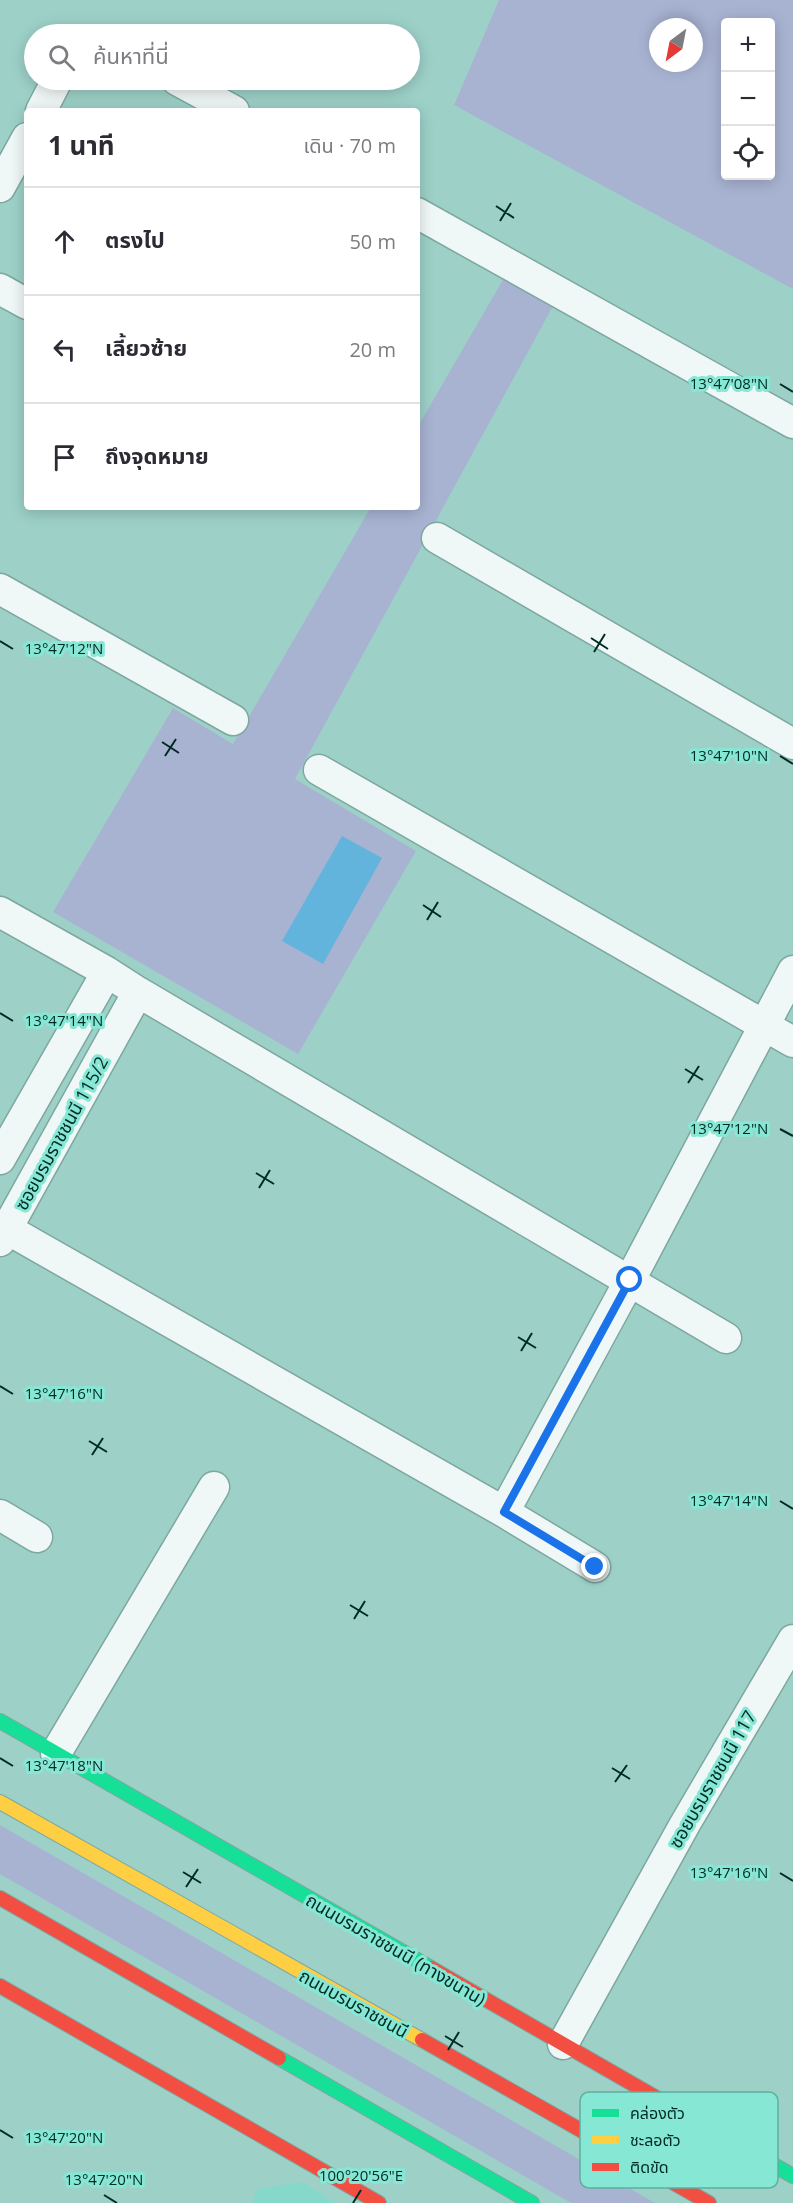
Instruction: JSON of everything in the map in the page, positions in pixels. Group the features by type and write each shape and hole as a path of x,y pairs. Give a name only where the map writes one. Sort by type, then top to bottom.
{"main road":[{"name":"ถนนบรมราชชนนี (ทางขนาน)","path":"0,1721 647,2092"},
{"name":"ถนนบรมราชชนนี","path":"0,1802 580,2130"},
{"path":"0,1898 532,2203"},
{"path":"0,1986 378,2203"},
{"name":"ถนนบรมราชชนนี (ทางขนาน)","path":"778,2167 793,2176"},
{"name":"ถนนบรมราชชนนี","path":"682,2188 709,2203"}],"street":[{"path":"43,108 52,90"},
{"path":"195,90 228,108"},
{"path":"0,187 24,143"},
{"path":"420,215 793,423"},
{"path":"0,289 24,302"},
{"path":"437,538 793,744"},
{"path":"0,589 233,720"},
{"path":"319,770 793,1042"},
{"path":"0,912 107,972 726,1338"},
{"path":"504,1512 630,1280 793,971"},
{"path":"0,1159 107,972"},
{"name":"ซอยบรมราชชนนี 115/2","path":"2,1231 138,992"},
{"path":"2,1231 504,1512 595,1567"},
{"path":"56,1753 214,1487"},
{"path":"0,1515 37,1537"},
{"name":"ซอยบรมราชชนนี 117","path":"563,2044 685,1824 793,1640"}],"shaded area":[{"path":"499,0 793,0 793,289 454,105"},
{"path":"504,278 553,306 295,779 416,851 298,1054 53,912 173,708 233,744 369,510 420,510 420,423"},
{"path":"0,1825 580,2160 580,2188 629,2188 655,2203 571,2203 0,1874"},
{"path":"301,2182 336,2203 252,2203 258,2189"}],"water":[{"path":"342,836 382,858 323,964 282,941"}],"traffic: fast":[{"path":"0,1721 431,1968"},
{"path":"279,2058 532,2203"},
{"path":"778,2167 793,2176"}],"traffic: slow":[{"path":"0,1802 422,2040"}],"traffic: jam":[{"path":"0,1898 279,2058"},
{"path":"431,1968 646,2092"},
{"path":"0,1986 379,2203"},
{"path":"422,2040 580,2130"},
{"path":"683,2188 709,2203"}],"route":[{"path":"595,1567 504,1512 630,1280"}]}
